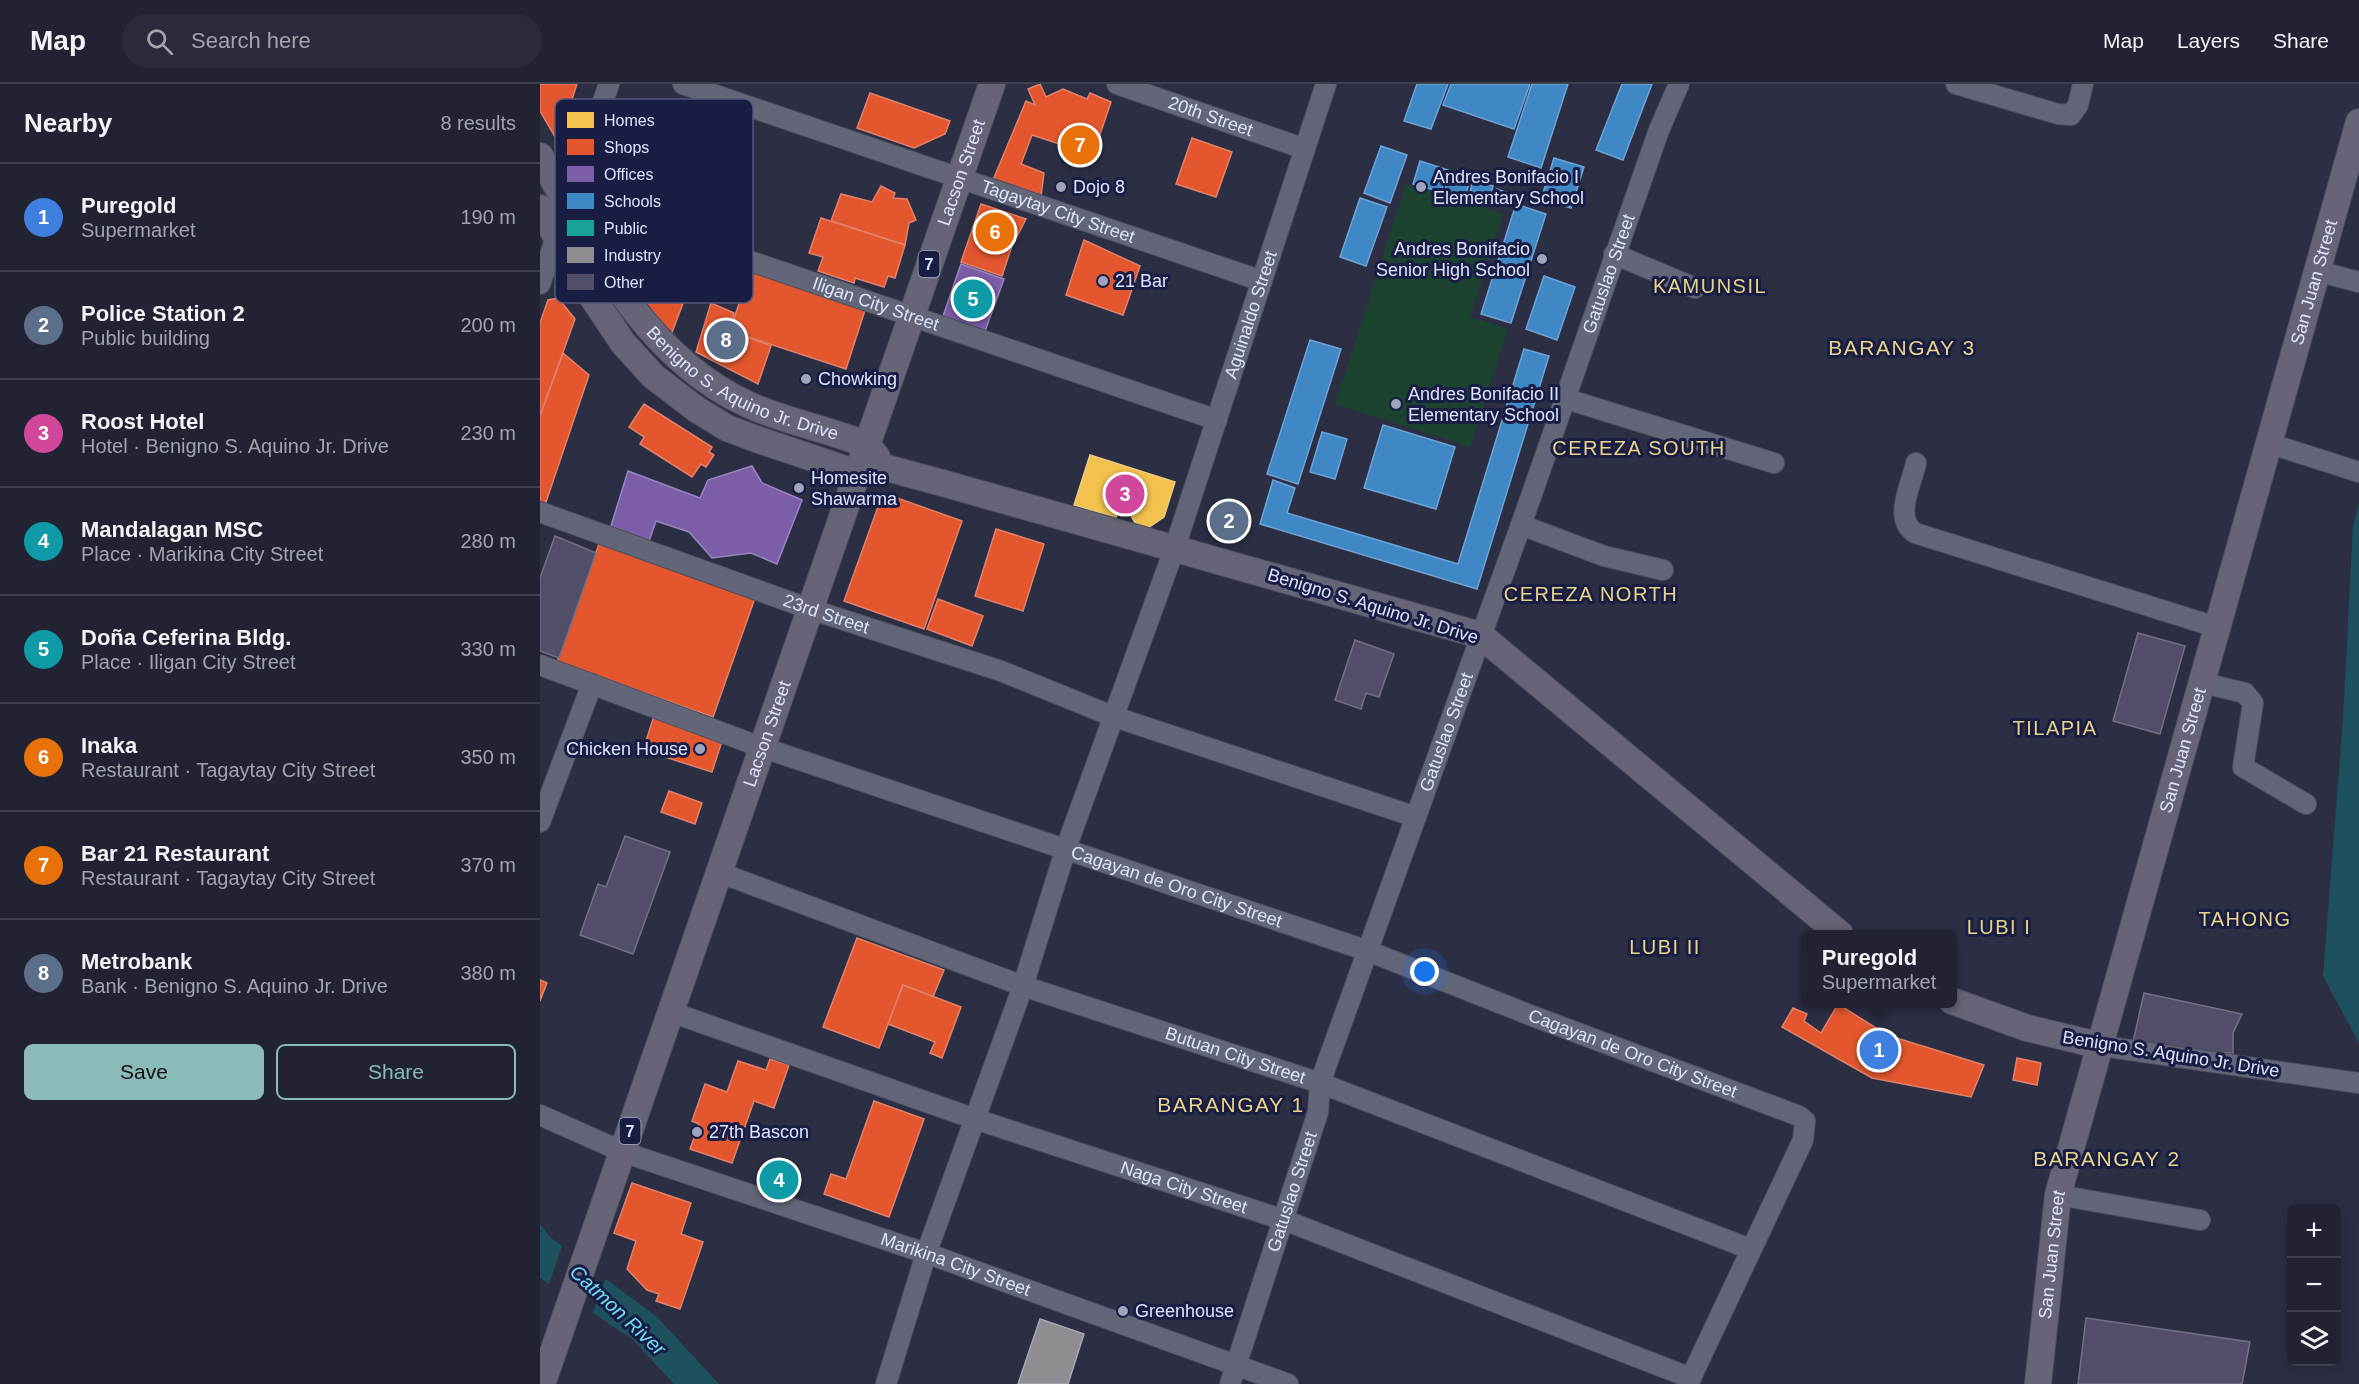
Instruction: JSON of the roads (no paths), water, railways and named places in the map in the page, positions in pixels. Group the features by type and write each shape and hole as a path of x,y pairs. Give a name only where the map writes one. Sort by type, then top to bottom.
{"main road":[{"name":"Lacson Street","path":"542,1384 992,84"},
{"name":"San Juan Street","path":"2038,1384 2058,1195 2102,1046 2203,683 2216,627 2359,122"},
{"name":"Benigno S. Aquino Jr. Drive","path":"540,156 555,180"},
{"name":"Benigno S. Aquino Jr. Drive","path":"540,208 555,235"},
{"name":"Benigno S. Aquino Jr. Drive","path":"598,303 623,343 668,389 727,428 857,472 887,468 1175,547 1480,635 1835,930"},
{"name":"Benigno S. Aquino Jr. Drive","path":"628,303 650,332 686,366 747,405 783,420 867,445"},
{"path":"867,445 887,468"},
{"name":"Benigno S. Aquino Jr. Drive","path":"1957,1002 2027,1028 2102,1046"}],"street":[{"path":"604,99 609,84"},
{"name":"Tagaytay City Street","path":"683,84 727,99"},
{"name":"20th Street","path":"1117,84 1305,149"},
{"name":"Aguinaldo Street","path":"886,1384 926,1254 1023,986 1066,848 1175,547 1326,84"},
{"name":"Gatuslao Street","path":"1230,1384 1318,1112 1320,1083 1521,525 1614,254 1659,130 1679,84"},
{"path":"1956,84 2058,114 2070,115 2078,105 2083,84"},
{"name":"Tagaytay City Street","path":"753,108 1262,281"},
{"path":"540,284 555,240"},
{"path":"1614,254 1695,288"},
{"name":"Iligan City Street","path":"753,263 1217,420"},
{"path":"2317,271 2359,282"},
{"path":"1563,398 1774,463"},
{"path":"2268,443 2359,472"},
{"path":"1916,463 1903,517 1906,527 1916,533 2216,627"},
{"name":"23rd Street","path":"540,512 810,609 1000,671 1112,716 1416,817"},
{"path":"1521,525 1604,556 1663,570"},
{"name":"Cagayan de Oro City Street","path":"540,665 762,747 1368,951 1530,1016 1792,1113 1805,1121 1803,1140 1750,1249"},
{"path":"2203,683 2245,693 2253,703 2243,767 2306,804"},
{"path":"540,822 592,684"},
{"name":"Butuan City Street","path":"718,872 1023,986 1320,1083 1750,1249"},
{"name":"Naga City Street","path":"671,1012 975,1119 1284,1220 1690,1381"},
{"name":"Benigno S. Aquino Jr. Drive","path":"2102,1046 2359,1083"},
{"name":"Marikina City Street","path":"540,1115 623,1152 926,1254 1238,1364 1288,1384"},
{"path":"2058,1195 2200,1220"},
{"path":"1690,1381 1750,1249"}],"water":[{"path":"2359,504 2359,1043 2323,976 2343,719 2353,526"},
{"name":"Catmon River","path":"540,1224 551,1238 657,1317 719,1384 674,1384 632,1339 540,1278"}],"place":[{"name":"Bar 21 Restaurant","path":"1080,145"},
{"name":"Dojo 8","path":"1061,187"},
{"name":"Andres Bonifacio I Elementary School","path":"1421,187"},
{"name":"Inaka","path":"995,232"},
{"name":"Andres Bonifacio Senior High School","path":"1542,259"},
{"name":"21 Bar","path":"1103,281"},
{"name":"Doña Ceferina Bldg.","path":"973,299"},
{"name":"Metrobank","path":"726,340"},
{"name":"Chowking","path":"806,379"},
{"name":"Andres Bonifacio II Elementary School","path":"1396,404"},
{"name":"Homesite Shawarma","path":"799,488"},
{"name":"Roost Hotel","path":"1125,494"},
{"name":"Police Station 2","path":"1229,521"},
{"name":"Chicken House","path":"700,749"},
{"name":"Puregold","path":"1879,1050"},
{"name":"27th Bascon","path":"697,1132"},
{"name":"Mandalagan MSC","path":"779,1180"},
{"name":"Greenhouse","path":"1123,1311"}],"district":[{"name":"KAMUNSIL","path":"1710,286"},
{"name":"BARANGAY 3","path":"1902,348"},
{"name":"CEREZA SOUTH","path":"1639,448"},
{"name":"CEREZA NORTH","path":"1591,594"},
{"name":"TILAPIA","path":"2055,728"},
{"name":"TAHONG","path":"2245,919"},
{"name":"LUBI I","path":"1999,927"},
{"name":"LUBI II","path":"1665,947"},
{"name":"BARANGAY 1","path":"1231,1105"},
{"name":"BARANGAY 2","path":"2107,1159"}]}
